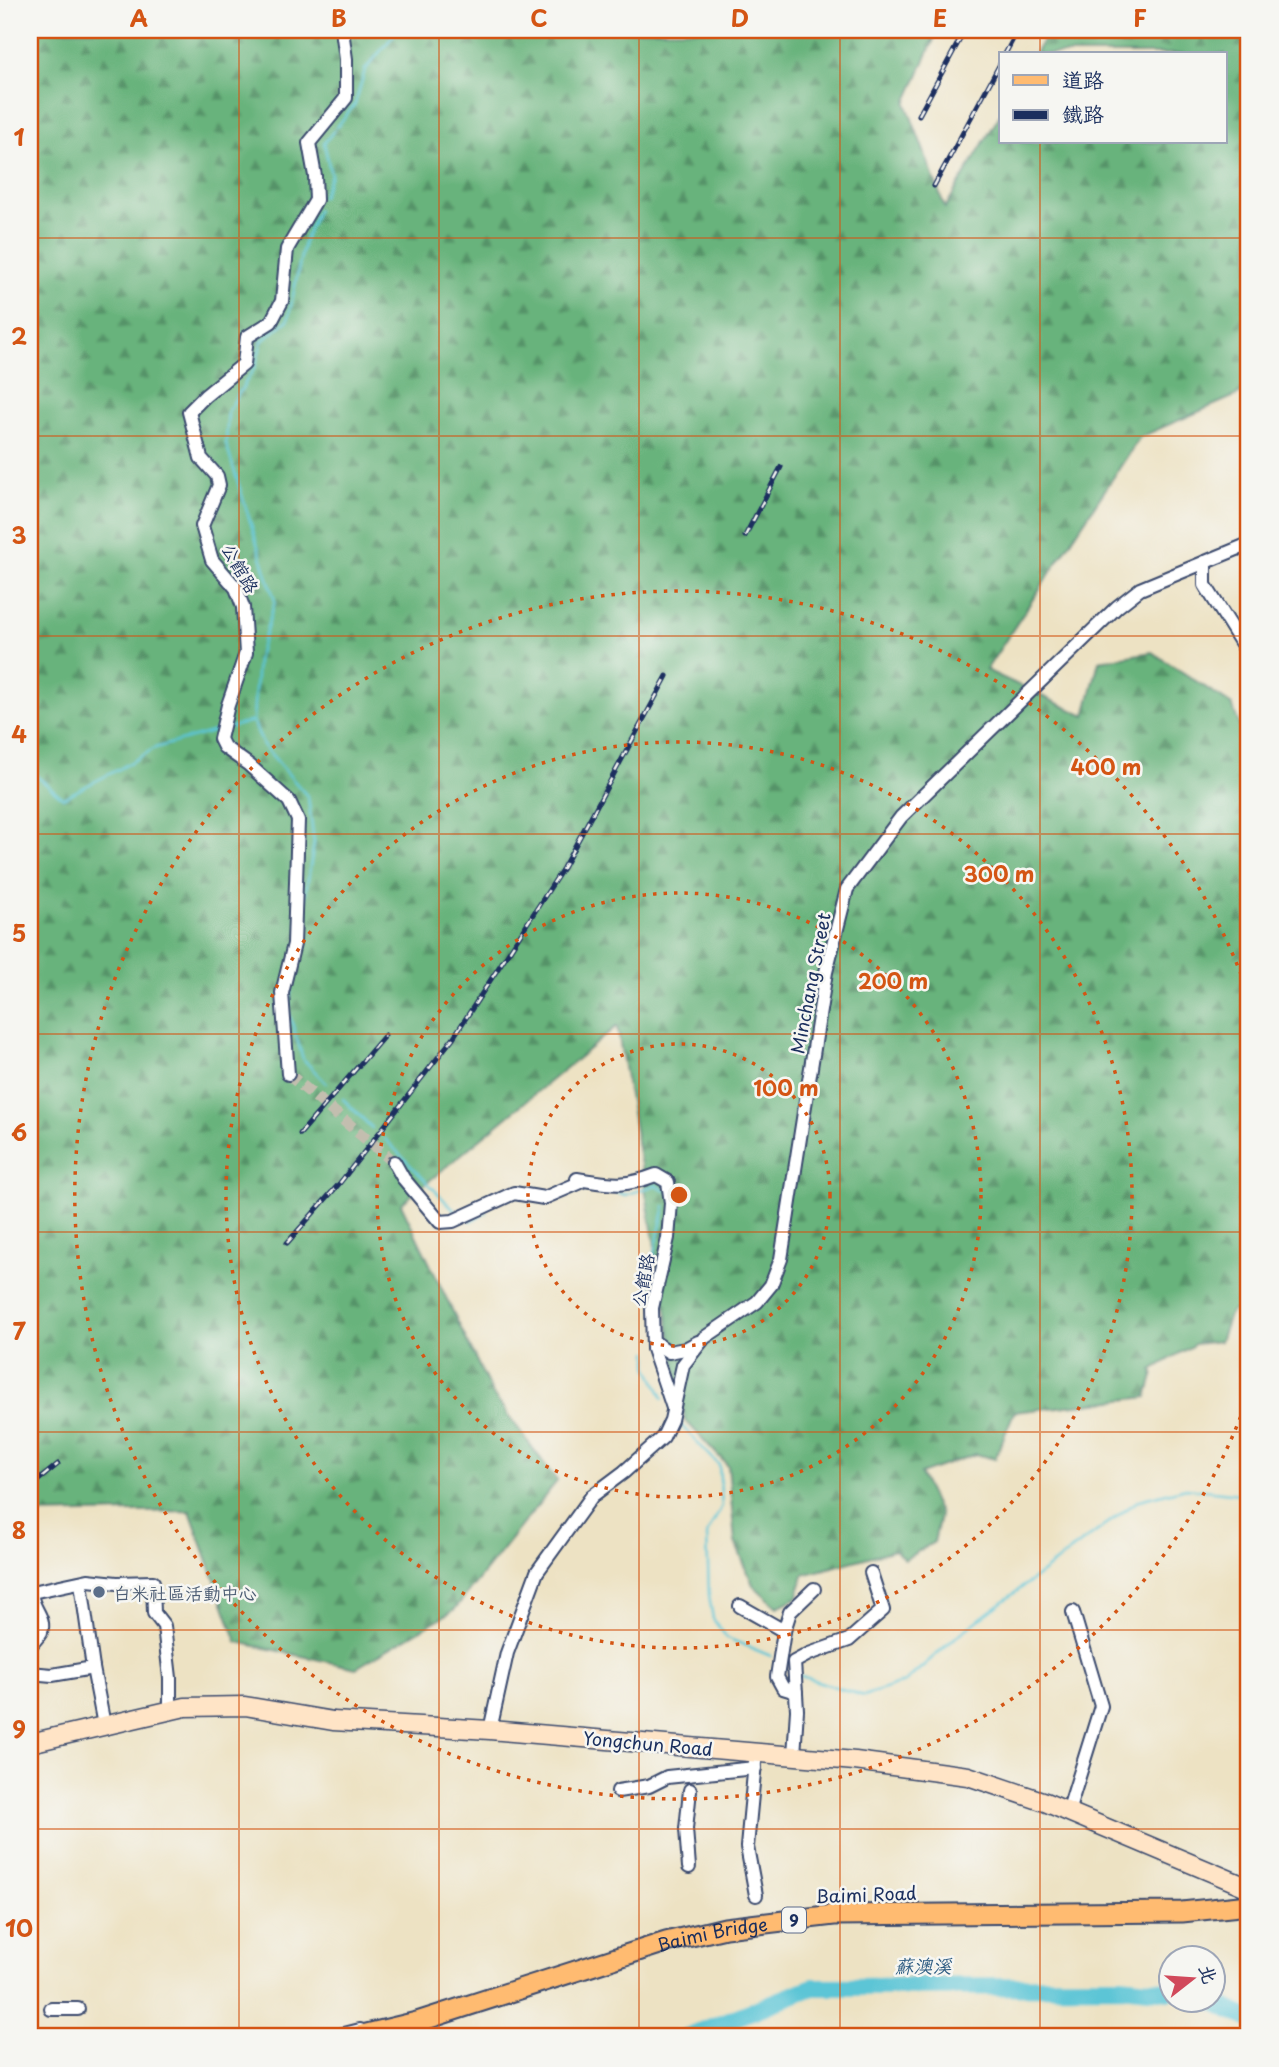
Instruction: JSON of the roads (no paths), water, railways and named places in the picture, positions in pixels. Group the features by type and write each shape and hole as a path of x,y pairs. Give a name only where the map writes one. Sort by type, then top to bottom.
{"main road":[{"name":"Baimi Bridge","path":"354,2037 417,2022 633,1952 726,1928 834,1915 1182,1912 1229,1908 1249,1902"},
{"name":"Baimi Bridge","path":"398,2037 669,1952 729,1940 821,1927 1249,1919"}],"street":[{"name":"公館路","path":"288,1074 282,993 294,944 298,820 289,801 224,747 220,739 228,705 246,653 243,607 236,588 212,560 202,527 219,485 217,476 201,458 189,412 244,364 247,337 271,322 282,301 287,249 316,200 309,143 346,98 346,59 342,30"},
{"name":"Minchang Street","path":"674,1408 683,1366 704,1338 757,1302 771,1286 781,1259 826,972 848,889 901,817 1116,607 1140,589 1249,544"},
{"path":"1205,562 1205,585 1249,655"},
{"name":"公館路","path":"394,1162 403,1178 440,1222 453,1221 514,1193 544,1198 579,1184 577,1179 632,1184 656,1175 668,1182 671,1203 668,1238 652,1308 653,1349 666,1392 674,1408"},
{"path":"654,1342 669,1352 685,1349 704,1338"},
{"path":"490,1730 507,1653 537,1573 592,1496 663,1437 674,1408"},
{"path":"794,1755 797,1710 794,1662 849,1640 883,1610 871,1573"},
{"path":"30,1646 41,1632 42,1622 32,1602 32,1592 88,1580 117,1583 153,1582 154,1613 164,1626 170,1678 170,1710"},
{"path":"81,1583 104,1725"},
{"path":"796,1692 783,1688 777,1677 784,1632 790,1612 814,1589"},
{"path":"740,1606 784,1632"},
{"path":"1068,1812 1101,1706 1073,1612"},
{"path":"30,1673 52,1675 93,1668"},
{"name":"Yongchun Road","path":"30,1743 185,1707 246,1706 333,1721 490,1730 755,1760 794,1755 968,1776 1068,1812 1249,1888"},
{"path":"618,1791 649,1786 667,1777 755,1760 747,1847 755,1895"},
{"path":"690,1790 686,1829 690,1867"},
{"name":"Baimi Road","path":"332,2037 415,2017 668,1934 725,1922 833,1910 1185,1906 1249,1902"},
{"path":"51,2009 78,2009"}],"waterway":[{"path":"322,197 331,175 324,143 355,104 365,70 397,31"},
{"path":"253,721 257,660 275,601 226,444 228,411 255,367 262,341 288,320 304,242 317,210"},
{"path":"228,728 253,721 263,745 308,797 314,843 300,927"},
{"path":"30,759 34,774 63,798 155,748 219,730"},
{"path":"289,1007 293,972"},
{"path":"289,1013 303,1059 326,1083"},
{"path":"343,1099 372,1128"},
{"path":"385,1139 458,1214"},
{"path":"605,1189 625,1195 656,1185 665,1191"},
{"path":"649,1293 665,1206"},
{"path":"470,1221 486,1213"},
{"path":"1245,1296 1249,1295"},
{"path":"648,1352 648,1366 663,1398"},
{"path":"676,1420 719,1465 722,1506 707,1534 709,1595 713,1619 727,1638 771,1656"},
{"path":"798,1675 864,1696 905,1682 957,1636 1139,1500 1186,1488 1249,1495"},
{"path":"1249,1617 1249,1643"},
{"name":"蘇澳溪","path":"686,2037 813,1987 1120,1986 1156,1990"},
{"name":"蘇澳溪","path":"1226,2008 1249,2019"}],"tunnel":[{"path":"288,1074 394,1162"}],"railway":[{"path":"919,115 965,30"},
{"path":"1006,52 1018,30"},
{"path":"934,186 999,66"},
{"path":"745,536 781,467"},
{"path":"287,1243 339,1184 453,1038 563,868 667,676"},
{"path":"300,1134 385,1035"},
{"path":"30,1487 58,1464"}],"place":[{"name":"白米社區活動中心","path":"99,1592"}]}
